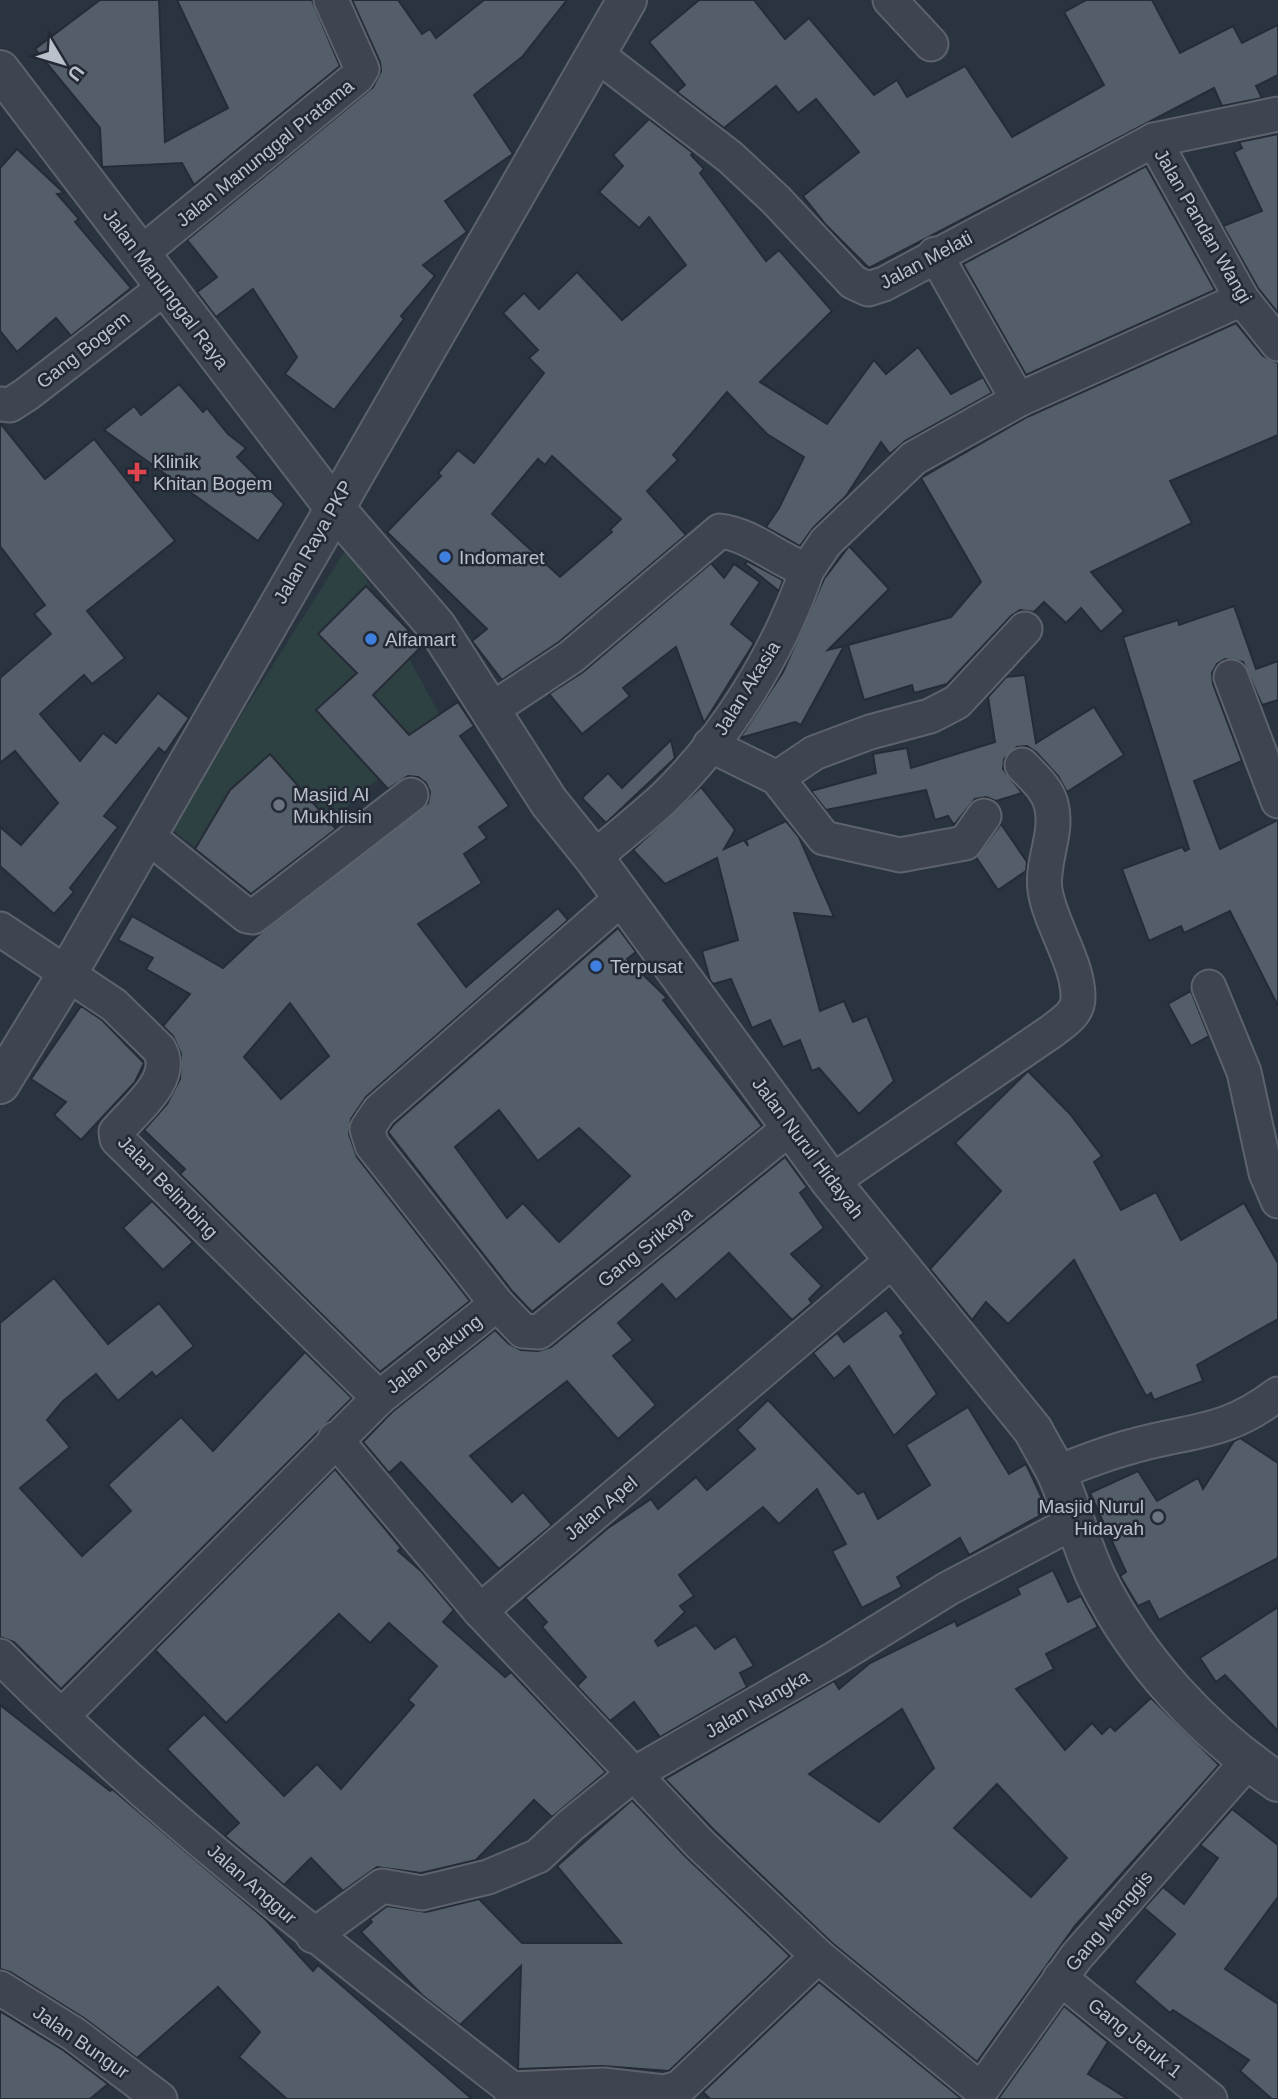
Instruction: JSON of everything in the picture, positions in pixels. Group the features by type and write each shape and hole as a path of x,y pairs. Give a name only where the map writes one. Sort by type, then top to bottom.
{"street":[{"name":"Jalan Manunggal Pratama","path":"139,255 357,77 362,69 331,0"},
{"name":"Jalan Raya PKP","path":"0,1084 66,976 145,834 627,0"},
{"path":"890,0 931,44"},
{"name":"Jalan Melati","path":"596,54 730,157 861,288 876,289 935,254 1154,140 1278,114"},
{"name":"Jalan Manunggal Raya","path":"0,70 164,288 334,506"},
{"name":"Jalan Pandan Wangi","path":"1154,140 1242,299 1278,344"},
{"path":"935,254 1018,400 1242,299"},
{"name":"Gang Bogem","path":"0,404 10,405 27,394 164,288"},
{"name":"Jalan Akasia","path":"594,858 664,798 728,722 778,640 807,570 826,542 914,458 1018,400"},
{"name":"Jalan Nurul Hidayah","path":"334,506 437,627 491,710 515,753 549,802 594,858 831,1181 1033,1430 1056,1472 1097,1580 1131,1638 1204,1722 1263,1771"},
{"path":"491,710 571,657 720,530 738,533 781,559 807,570"},
{"path":"777,778 814,753 870,732 930,716 957,702 1025,629"},
{"path":"1231,677 1266,734 1278,801"},
{"path":"710,745 777,778 824,838 900,855 965,843 984,816"},
{"path":"831,1181 1052,1031 1069,1018 1077,1005 1073,974 1045,893 1045,873 1053,831 1051,802 1047,793 1022,765"},
{"path":"145,834 250,917 411,795"},
{"name":"Jalan Bakung","path":"62,1716 335,1439 379,1398 498,1304 383,1159 372,1144 367,1129 379,1111 623,897"},
{"path":"0,929 66,976"},
{"name":"Jalan Belimbing","path":"66,976 114,1005 164,1057 163,1068 148,1098 116,1132 117,1139 379,1398"},
{"path":"1209,987 1244,1072 1266,1173 1278,1201"},
{"name":"Gang Srikaya","path":"498,1304 523,1331 539,1332 791,1127"},
{"name":"Jalan Apel","path":"480,1611 894,1259"},
{"path":"1056,1472 1134,1445 1216,1429 1243,1419 1278,1394"},
{"path":"335,1439 480,1611 634,1774"},
{"name":"Jalan Nangka","path":"313,1936 382,1886 422,1893 488,1877 538,1856 571,1825 634,1774 834,1659 949,1588 1074,1522"},
{"name":"Jalan Anggur","path":"0,1656 62,1716 245,1880 512,2094"},
{"name":"Gang Manggis","path":"634,1774 700,1844 818,1956 978,2094 1076,1956 1263,1771"},
{"path":"512,2094 603,2085 664,2092 679,2088 818,1956"},
{"name":"Gang Jeruk 1","path":"1060,1978 1210,2099"},
{"name":"Jalan Bungur","path":"0,1987 74,2034 160,2099"}],"shaded area":[{"path":"348,546 443,721 252,891 170,828"}],"building":[{"path":"100,0 159,0 165,142 228,108 177,0 312,0 340,66 194,185 182,163 102,167 100,128 35,49"},
{"path":"352,0 398,0 422,34 430,29 436,38 484,0 567,0 522,57 474,95 513,154 445,201 467,232 423,265 435,276 401,316 404,319 334,410 285,374 297,357 253,289 216,317 197,292 217,277 187,240 373,87 381,71 380,62"},
{"path":"699,0 754,0 785,39 809,18 874,95 897,80 907,97 965,66 1012,137 1104,85 1064,12 1086,0 1152,0 1180,53 1233,26 1242,43 1278,25 1278,75 1256,86 1262,98 1222,106 1214,88 869,268 826,225 803,196 859,152 816,99 798,113 776,86 724,128 677,92 685,85 649,42"},
{"path":"649,119 693,153 691,155 704,169 700,173 766,261 779,250 832,311 760,382 827,424 874,360 886,374 918,347 951,394 983,377 992,393 905,441 890,454 881,442 846,496 813,528 800,546 766,527 779,508 804,457 767,434 727,392 673,455 678,460 647,491 686,535 559,642 502,680 472,641 487,629 387,532 441,476 438,473 458,450 474,463 544,373 529,358 538,350 503,313 524,293 539,309 577,272 622,320 686,265 649,217 639,228 599,192 623,166 613,155","holes":["552,456 621,519 610,530 612,532 560,577 492,514 538,459 545,465"]},
{"path":"1278,134 1278,313 1258,288 1223,226 1262,211 1234,152 1242,148 1239,142"},
{"path":"17,149 64,193 57,194 79,219 75,222 131,288 71,336 56,318 17,352 0,331 0,168"},
{"path":"1146,166 1215,290 1026,375 963,264"},
{"path":"1236,323 1263,356 1278,363 1278,435 1170,481 1192,523 1091,572 1124,611 1101,632 1081,608 1066,623 1044,602 1034,612 1020,610 1011,616 947,684 914,693 912,685 864,700 848,645 951,617 981,582 921,478 1027,417"},
{"path":"179,384 203,412 207,408 228,434 246,448 237,457 284,504 258,541 104,430 134,406 141,415"},
{"path":"0,423 45,479 94,439 175,541 87,611 125,658 92,684 84,675 40,714 80,761 103,733 116,743 158,693 189,718 165,753 159,748 104,816 118,827 70,888 74,892 54,914 0,866 0,827 21,845 58,803 15,751 0,763 0,678 51,634 34,614 45,605 0,546"},
{"path":"849,546 889,589 828,650 844,646 801,725 795,722 740,738 783,672 824,579"},
{"path":"747,561 783,580 779,591 745,564"},
{"path":"711,563 724,578 734,564 760,582 731,624 754,643 704,723 676,647 623,688 630,696 582,734 549,694 583,672"},
{"path":"366,586 423,645 373,695 409,735 458,702 474,726 460,736 509,806 479,827 487,838 464,854 482,883 418,924 466,987 558,908 568,920 366,1097 351,1119 349,1134 357,1157 470,1301 380,1372 180,1174 185,1169 144,1130 167,1104 180,1079 181,1054 173,1036 163,1026 190,994 146,969 153,958 118,940 132,916 223,968 257,936 428,803 430,792 426,783 418,777 408,776 388,789 316,710 357,673 318,634","holes":["290,1003 329,1056 281,1099 244,1057"]},
{"path":"1234,606 1256,669 1278,661 1278,700 1262,705 1243,662 1225,659 1217,664 1212,673 1213,684 1242,761 1194,781 1220,849 1278,820 1278,1006 1230,911 1184,933 1181,926 1149,941 1122,869 1182,847 1185,851 1189,849 1123,637 1178,620 1179,625"},
{"path":"1025,675 1036,743 1094,707 1124,755 1067,792 1058,776 1036,752 1027,746 1017,747 1004,759 1003,769 1022,793 996,801 986,797 975,799 954,825 948,816 935,820 926,790 826,810 811,791 876,773 873,754 907,748 911,768 995,742 988,697 1006,677"},
{"path":"671,740 675,758 606,823 582,798 608,773 622,788"},
{"path":"270,754 336,829 251,894 195,849 230,790"},
{"path":"701,787 735,830 724,849 744,840 748,846 746,840 786,821 799,837 834,917 794,913 820,1011 844,1001 853,1022 867,1016 894,1081 859,1114 819,1068 812,1071 800,1040 783,1047 770,1020 752,1028 731,979 713,984 710,980 702,951 738,940 717,858 665,884 633,850"},
{"path":"1001,824 1027,862 1026,871 998,890 976,857"},
{"path":"618,928 636,952 627,959 667,998 663,1000 762,1126 532,1312 512,1291 388,1132","holes":["499,1110 538,1161 579,1128 630,1176 559,1242 523,1203 507,1218 455,1147"]},
{"path":"1191,991 1209,1036 1191,1046 1168,1004"},
{"path":"81,1006 102,1020 144,1063 135,1082 81,1140 54,1115 66,1102 31,1079"},
{"path":"1028,1071 1070,1114 1102,1156 1094,1162 1121,1210 1156,1192 1181,1240 1244,1203 1278,1263 1278,1319 1197,1365 1203,1381 1154,1400 1151,1393 1146,1396 1074,1260 1008,1324 986,1302 972,1320 930,1269 1001,1191 955,1143"},
{"path":"785,1157 807,1187 800,1193 824,1228 791,1254 822,1286 809,1299 812,1303 792,1320 729,1253 676,1300 662,1284 618,1323 633,1340 613,1356 656,1405 618,1439 567,1381 470,1456 512,1502 523,1492 552,1525 499,1569 401,1462 389,1473 363,1442 392,1412 495,1330 509,1344 521,1350 538,1351 551,1347"},
{"path":"152,1201 193,1242 163,1270 123,1228"},
{"path":"54,1278 108,1344 159,1303 194,1346 156,1377 152,1372 118,1401 96,1374 63,1401 47,1420 70,1447 20,1488 82,1556 131,1511 108,1485 181,1417 213,1451 305,1352 352,1398 61,1689 14,1642 0,1637 0,1323"},
{"path":"886,1310 904,1333 900,1336 937,1394 894,1436 849,1366 834,1379 813,1353 837,1333 844,1342"},
{"path":"768,1400 858,1494 864,1491 878,1519 930,1485 906,1445 968,1407 1009,1474 1026,1464 1048,1511 969,1555 960,1538 897,1577 902,1587 862,1608 832,1551 846,1544 817,1489 779,1524 763,1507 679,1575 694,1596 680,1606 685,1612 655,1641 658,1646 696,1625 715,1649 735,1636 754,1666 740,1673 747,1687 660,1737 634,1702 610,1721 577,1686 586,1677 542,1627 547,1622 525,1598 608,1528 651,1499 658,1509 696,1477 707,1490 755,1449 737,1430"},
{"path":"1240,1438 1278,1463 1278,1558 1159,1620 1149,1601 1138,1606 1120,1576 1126,1572 1090,1493 1138,1471 1157,1501 1198,1478 1203,1489 1234,1441"},
{"path":"335,1469 401,1548 398,1551 422,1572 454,1610 443,1622 505,1677 511,1672 606,1772 552,1817 534,1800 476,1860 421,1873 377,1867 343,1891 311,1858 284,1885 225,1836 239,1823 167,1749 204,1714 284,1796 317,1764 341,1789 414,1705 408,1700 437,1666 389,1623 370,1643 339,1614 226,1723 155,1650"},
{"path":"1053,1570 1068,1602 1081,1596 1098,1627 1046,1654 1054,1669 1016,1689 1065,1750 1092,1723 1102,1734 1110,1726 1115,1731 1151,1698 1219,1765 1075,1926 977,2062 831,1942 665,1779 834,1681 839,1689 870,1663 955,1621 957,1626 1020,1594 1017,1588","holes":["902,1709 934,1768 879,1822 809,1774","997,1784 1067,1858 1031,1897 954,1828"]},
{"path":"1278,1607 1278,1731 1225,1675 1216,1682 1200,1658"},
{"path":"0,1705 110,1791 112,1789 266,1920 313,1971 318,1965 472,2099 287,2099 239,2057 260,2032 218,1987 137,2058 84,2018 10,1972 0,1969"},
{"path":"632,1800 686,1857 790,1956 669,2071 602,2066 518,2069 521,1966 460,2025 422,1995 361,1932 372,1922 370,1919 387,1906 426,1912 479,1899 522,1943 621,1943 557,1866"},
{"path":"1232,1809 1278,1845 1278,1897 1225,1969 1278,2004 1278,2099 1272,2099 1240,2071 1249,2060 1173,2010 1170,2013 1134,1982 1175,1934 1144,1908 1163,1887 1184,1904 1218,1858 1200,1845"},
{"path":"819,1982 962,2099 710,2099 703,2092"},
{"path":"1064,2006 1108,2042 1088,2074 1128,2099 998,2099"},
{"path":"0,2011 63,2050 108,2084 90,2099 0,2099"}],"place":[{"name":"Klinik Khitan Bogem","path":"137,472"},
{"name":"Indomaret","path":"445,557"},
{"name":"Alfamart","path":"371,639"},
{"name":"Masjid Al Mukhlisin","path":"279,805"},
{"name":"Terpusat","path":"596,966"},
{"name":"Masjid Nurul Hidayah","path":"1158,1517"}]}
